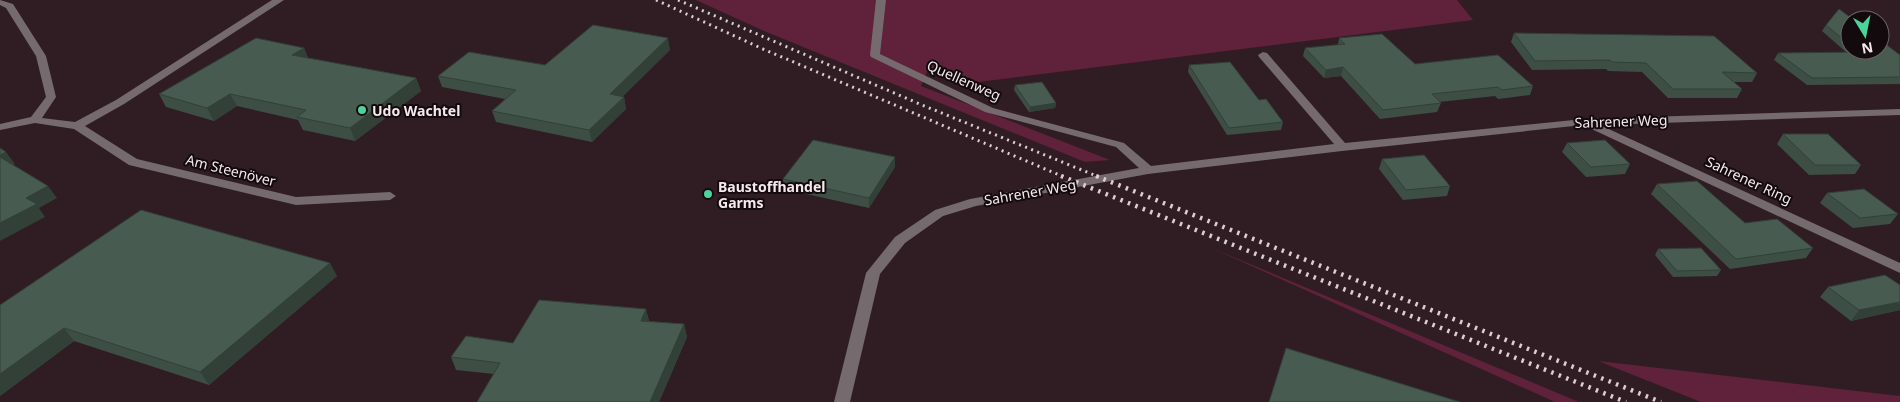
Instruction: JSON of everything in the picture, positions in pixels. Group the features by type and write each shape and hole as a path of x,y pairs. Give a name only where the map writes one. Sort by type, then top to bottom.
{"street":[{"path":"77,126 120,102 279,0"},
{"name":"Quellenweg","path":"881,0 875,55 989,110 1120,145 1148,170"},
{"path":"0,2 10,6 42,56 50,97 35,120"},
{"path":"1263,54 1342,146"},
{"name":"Sahrener Weg","path":"842,402 873,274 900,240 939,213 974,202 1148,170 1342,146 1584,122 1900,112"},
{"name":"Am Steenöver","path":"0,127 35,120 77,126 133,162 296,201 390,196"},
{"name":"Sahrener Ring","path":"1584,122 1900,268"}],"shaded area":[{"path":"696,0 1457,0 1473,20 971,83 929,67 921,86 1110,160 1085,162 764,31"},
{"path":"1207,246 1579,402 1555,402"},
{"path":"1598,361 1900,396 1900,402 1701,402"}],"building":[{"path":"1839,9 1840,10 1840,37 1826,25"},
{"path":"593,25 668,38 610,94 624,97 589,130 492,111 516,90 438,76 469,52 545,65"},
{"path":"1514,33 1714,36 1757,73 1722,72 1742,89 1673,89 1646,63 1612,62 1610,60 1535,61"},
{"path":"1382,34 1415,64 1498,55 1533,86 1502,90 1498,87 1432,94 1441,103 1383,110 1343,67 1326,70 1305,48 1345,44 1339,38"},
{"path":"256,38 304,48 292,55 416,78 350,128 297,117 306,110 230,94 207,108 159,94"},
{"path":"1890,48 1900,55 1900,77 1812,78 1778,53 1840,52 1840,60 1890,60"},
{"path":"1230,62 1259,100 1266,99 1283,122 1229,128 1189,65"},
{"path":"1042,82 1056,103 1030,107 1015,85"},
{"path":"1783,134 1828,134 1861,165 1815,165"},
{"path":"813,140 895,157 869,198 783,179"},
{"path":"1605,140 1630,164 1591,167 1567,143"},
{"path":"0,148 6,152 0,155"},
{"path":"1424,155 1450,186 1406,190 1382,159"},
{"path":"0,157 48,186 26,198 37,204 0,223"},
{"path":"1697,181 1745,223 1777,219 1813,248 1736,259 1657,184"},
{"path":"1864,189 1898,214 1860,218 1827,193"},
{"path":"141,210 330,263 200,372 64,328 0,374 0,305"},
{"path":"1701,248 1721,270 1677,271 1658,249"},
{"path":"1885,275 1900,285 1900,302 1859,310 1828,287"},
{"path":"539,300 646,309 641,321 684,324 650,402 477,402 500,363 451,357 466,336 513,343"},
{"path":"1286,348 1460,402 1269,402"}],"railway":[{"path":"656,0 763,49 1064,177"},
{"path":"678,0 922,105 1099,177"},
{"path":"1061,176 1626,402"},
{"path":"1096,176 1661,402"}],"place":[{"name":"Udo Wachtel","path":"362,110"},
{"name":"Baustoffhandel Garms","path":"708,194"}]}
